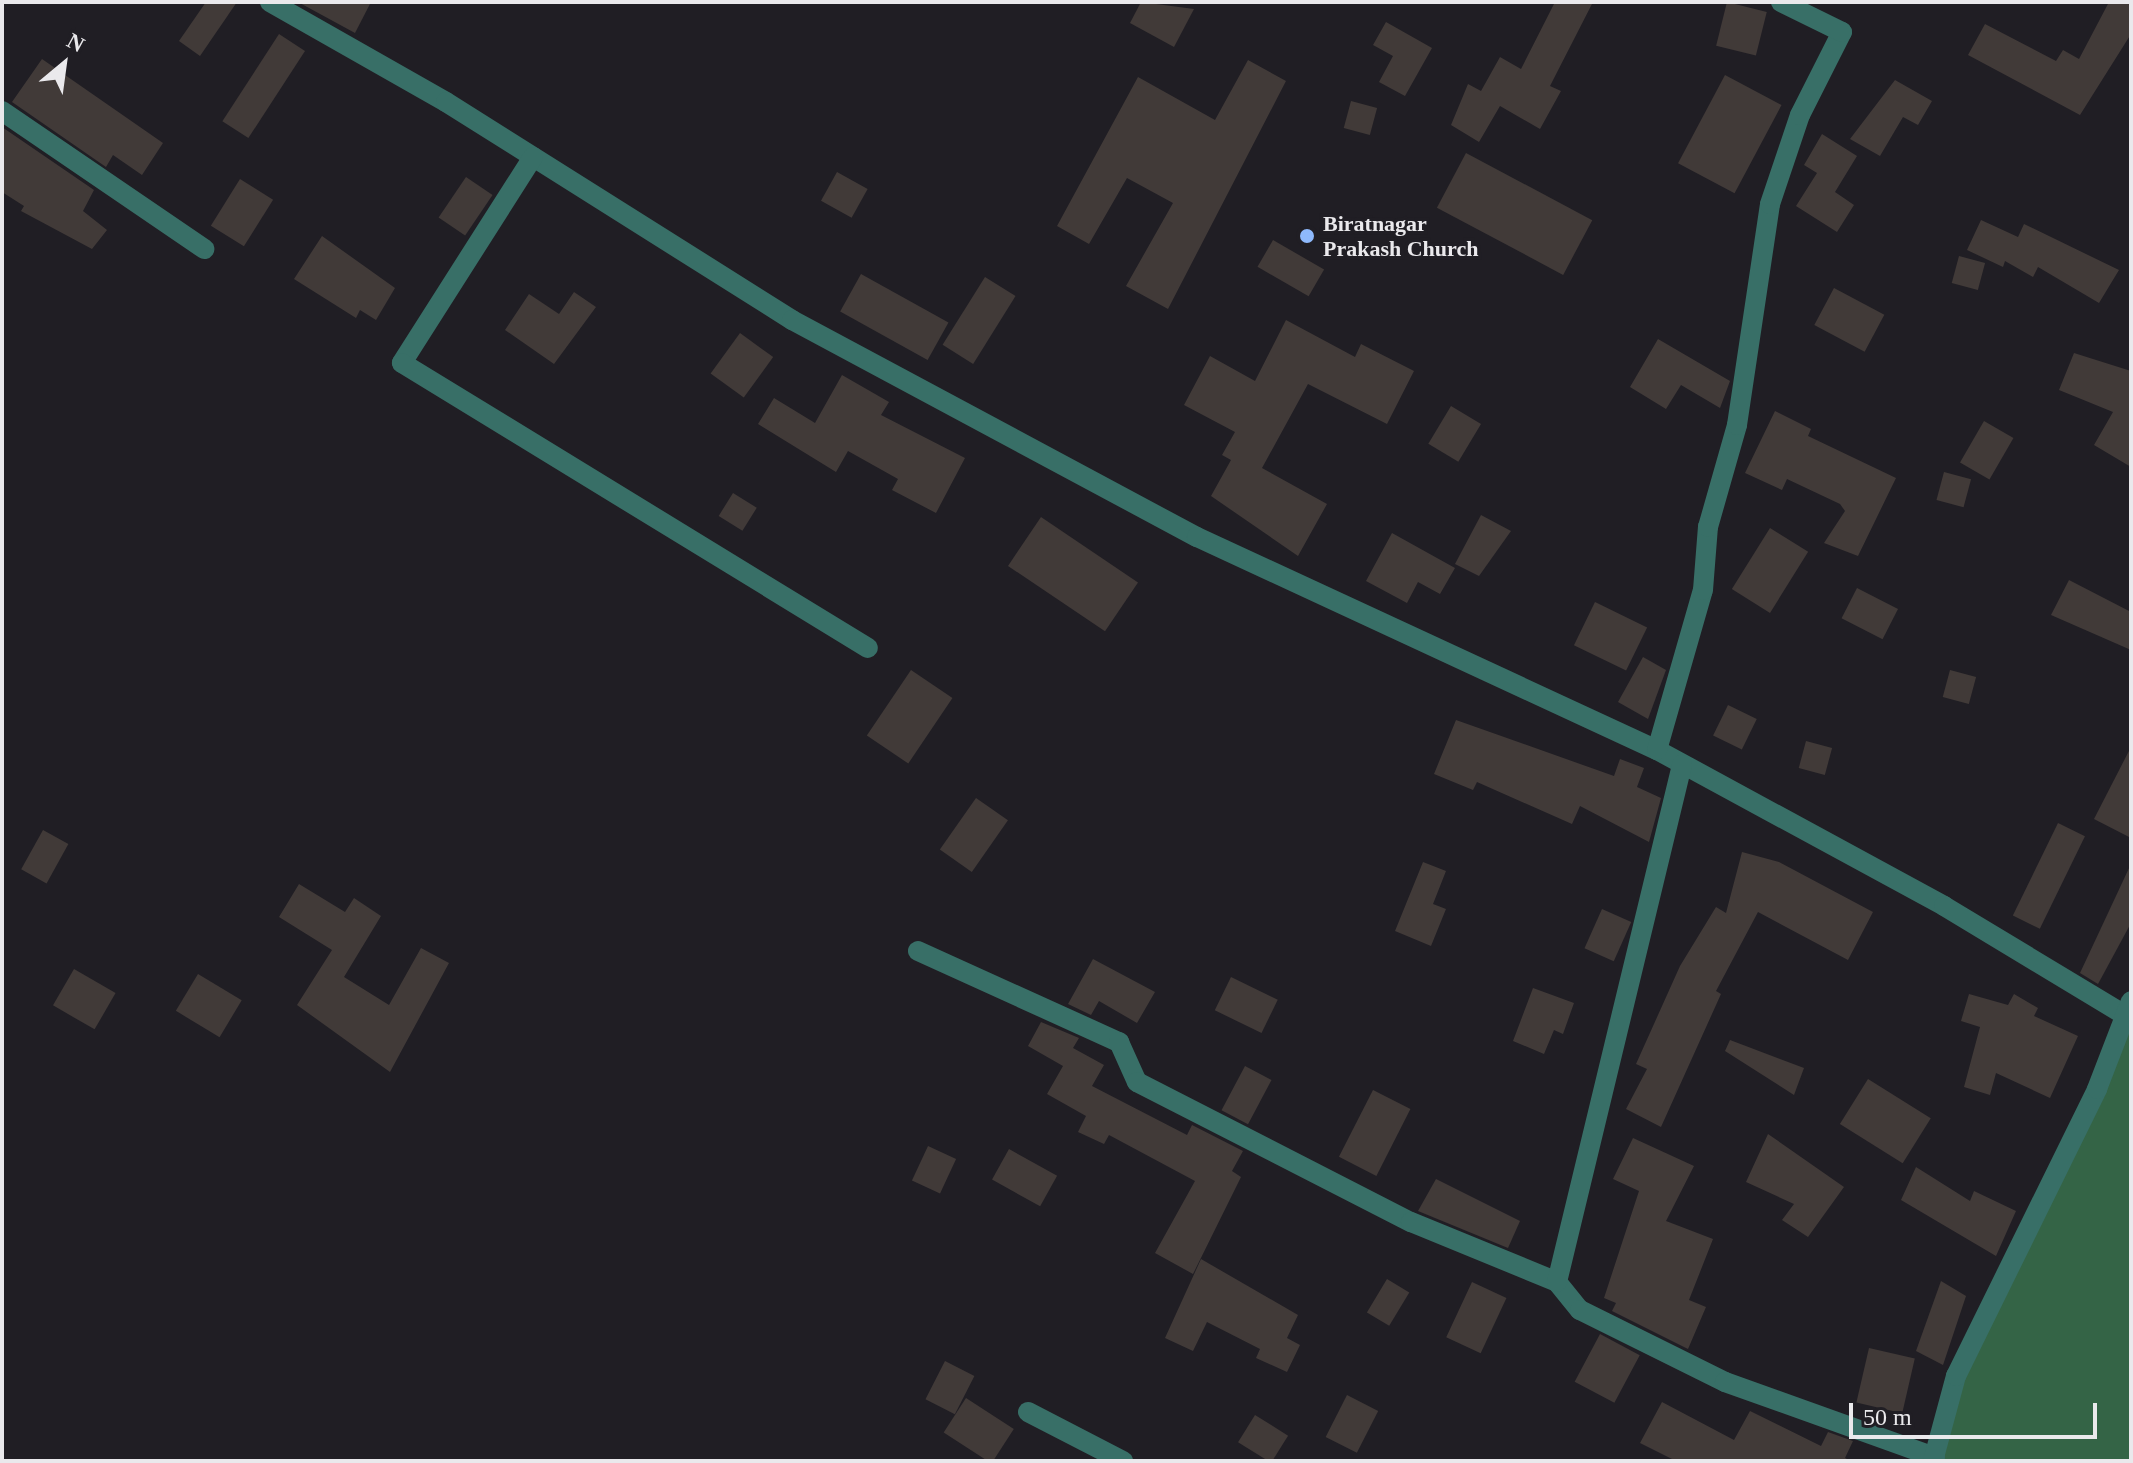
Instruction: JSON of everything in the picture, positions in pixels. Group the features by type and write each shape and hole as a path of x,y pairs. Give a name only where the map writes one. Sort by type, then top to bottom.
{"street":[{"path":"270,2 533,157 792,320 1197,537 1657,750 1944,906 2129,1012 2090,1103 1956,1376 1934,1459 1725,1382 1580,1310 1557,1282 1411,1222 1137,1082 1119,1042 918,951"},
{"path":"1657,750 1703,590 1708,527 1737,425 1770,204 1800,115 1842,32 1781,2"},
{"path":"2,111 204,249"},
{"path":"533,157 402,363 868,648"},
{"path":"1557,1282 1682,765"},
{"path":"1028,1412 1123,1461"}],"green space":[{"path":"2131,1019 2131,1461 1933,1461 1956,1376"}],"building":[{"path":"206,2 237,2 200,56 179,41"},
{"path":"298,2 371,2 355,33"},
{"path":"1141,2 1194,9 1174,47 1130,23"},
{"path":"1555,2 1593,2 1550,86 1561,91 1540,129 1500,106 1479,142 1451,125 1468,84 1481,91 1500,57 1521,69"},
{"path":"1727,2 1767,12 1756,56 1716,46"},
{"path":"2109,2 2131,2 2131,34 2080,115 1968,55 1985,24 2056,61 2063,50 2079,59"},
{"path":"1386,22 1432,48 1405,96 1379,82 1393,56 1373,45"},
{"path":"279,34 305,51 248,138 222,121"},
{"path":"42,59 163,143 142,175 113,155 106,167 12,102"},
{"path":"1248,60 1286,81 1168,309 1126,286 1173,203 1127,178 1089,244 1057,226 1138,77 1215,120"},
{"path":"1725,75 1782,105 1735,193 1678,163"},
{"path":"1895,80 1932,101 1918,125 1903,117 1880,156 1850,139"},
{"path":"1351,101 1377,108 1370,135 1344,128"},
{"path":"2,127 94,190 83,211 107,230 92,249 21,211 24,206 2,192"},
{"path":"1822,134 1857,156 1835,192 1854,205 1837,232 1796,206 1817,173 1804,165"},
{"path":"1466,153 1592,220 1563,275 1437,208"},
{"path":"837,172 868,189 852,218 821,201"},
{"path":"466,177 493,195 465,236 439,218"},
{"path":"240,179 273,200 244,246 211,226"},
{"path":"1981,220 2018,237 2024,224 2119,270 2099,303 2038,267 2033,277 2005,261 2003,267 1967,250"},
{"path":"322,236 395,288 376,320 360,310 356,318 294,279"},
{"path":"1273,240 1324,270 1309,296 1258,267"},
{"path":"1959,256 1985,263 1978,290 1952,283"},
{"path":"861,274 948,322 928,360 840,312"},
{"path":"985,277 1016,296 973,364 943,345"},
{"path":"1834,288 1884,315 1865,352 1814,325"},
{"path":"574,292 596,307 554,364 505,330 529,294 559,314"},
{"path":"1286,320 1355,357 1361,344 1414,371 1387,424 1308,384 1262,468 1327,504 1298,556 1211,496 1231,460 1222,455 1235,432 1184,405 1210,356 1255,381"},
{"path":"740,333 773,357 744,398 711,373"},
{"path":"1658,339 1730,381 1720,408 1681,385 1666,409 1630,387"},
{"path":"2074,353 2131,371 2131,467 2094,445 2113,412 2059,390"},
{"path":"842,375 889,402 881,415 965,458 936,513 892,490 898,479 848,451 836,472 758,424 774,398 815,423"},
{"path":"1451,406 1481,424 1458,462 1428,444"},
{"path":"1775,411 1811,429 1808,436 1896,478 1858,556 1824,543 1845,511 1840,504 1787,479 1782,490 1745,473"},
{"path":"1984,421 2013,438 1989,480 1960,463"},
{"path":"1944,472 1971,479 1964,507 1936,500"},
{"path":"733,493 757,508 742,531 719,516"},
{"path":"1481,515 1511,531 1479,576 1455,564"},
{"path":"1041,517 1138,582 1105,631 1008,566"},
{"path":"1770,528 1808,552 1770,613 1732,589"},
{"path":"1392,533 1455,568 1440,594 1418,582 1407,603 1366,581"},
{"path":"2069,580 2131,612 2131,650 2051,615"},
{"path":"1857,588 1898,609 1883,639 1842,618"},
{"path":"1595,602 1647,627 1626,671 1574,645"},
{"path":"1643,657 1666,670 1648,719 1618,702"},
{"path":"911,670 952,698 908,763 867,735"},
{"path":"1950,670 1976,677 1969,704 1943,697"},
{"path":"1728,705 1757,719 1742,750 1713,736"},
{"path":"1456,720 1614,776 1620,759 1644,768 1637,787 1661,798 1649,842 1580,806 1572,824 1477,782 1473,790 1434,774"},
{"path":"1806,741 1832,748 1825,775 1799,768"},
{"path":"2131,747 2131,838 2094,819"},
{"path":"976,798 1008,820 972,872 940,850"},
{"path":"2058,823 2085,836 2040,929 2013,916"},
{"path":"43,830 68,844 47,883 21,869"},
{"path":"1742,852 1779,862 1873,912 1848,960 1758,912 1716,991 1721,994 1661,1127 1626,1109 1647,1069 1636,1064 1680,966 1716,907 1726,913"},
{"path":"1423,862 1446,871 1433,904 1446,909 1431,946 1395,931"},
{"path":"2130,866 2131,923 2098,984 2080,973"},
{"path":"299,884 345,912 354,898 381,916 344,977 389,1005 421,948 449,963 390,1072 297,1005 332,950 279,917"},
{"path":"1602,909 1631,922 1614,961 1585,948"},
{"path":"1093,959 1155,992 1137,1023 1099,1001 1091,1015 1068,1004"},
{"path":"74,969 116,993 95,1029 53,1005"},
{"path":"198,974 242,1000 220,1037 176,1011"},
{"path":"1231,977 1278,1000 1262,1033 1215,1010"},
{"path":"1533,988 1574,1003 1563,1034 1554,1030 1544,1054 1513,1041"},
{"path":"1969,994 2008,1005 2014,994 2038,1008 2034,1016 2078,1036 2050,1098 1996,1073 1990,1095 1964,1087 1980,1027 1961,1021"},
{"path":"1041,1022 1079,1038 1073,1048 1104,1065 1092,1086 1187,1135 1192,1125 1243,1151 1232,1171 1241,1177 1193,1274 1155,1253 1195,1181 1109,1135 1104,1144 1078,1132 1086,1116 1047,1094 1063,1066 1028,1046"},
{"path":"1730,1040 1804,1068 1794,1095 1725,1051"},
{"path":"1245,1066 1271,1080 1248,1124 1222,1110"},
{"path":"1868,1079 1931,1118 1903,1163 1840,1124"},
{"path":"1373,1090 1410,1109 1376,1176 1339,1157"},
{"path":"1768,1134 1844,1187 1808,1237 1782,1220 1794,1204 1746,1182"},
{"path":"1633,1138 1694,1166 1666,1221 1713,1239 1689,1300 1706,1307 1688,1349 1612,1311 1616,1303 1604,1298 1639,1191 1613,1179"},
{"path":"928,1146 956,1159 940,1194 912,1180"},
{"path":"1009,1149 1057,1176 1040,1206 992,1180"},
{"path":"1916,1167 1970,1201 1974,1191 2016,1211 1996,1256 1901,1200"},
{"path":"1436,1179 1520,1221 1508,1248 1418,1211"},
{"path":"1201,1259 1298,1315 1287,1338 1300,1345 1287,1372 1256,1358 1260,1349 1207,1322 1193,1351 1165,1338"},
{"path":"1387,1279 1409,1292 1389,1326 1367,1312"},
{"path":"1941,1281 1966,1296 1943,1365 1916,1351"},
{"path":"1472,1282 1506,1298 1481,1353 1446,1337"},
{"path":"1600,1334 1640,1355 1614,1403 1575,1382"},
{"path":"1869,1348 1915,1359 1902,1413 1856,1403"},
{"path":"945,1361 974,1376 955,1414 925,1399"},
{"path":"1347,1395 1378,1411 1357,1453 1326,1437"},
{"path":"966,1398 1014,1429 993,1461 988,1461 944,1432"},
{"path":"1662,1402 1734,1440 1750,1411 1821,1446 1828,1432 1853,1441 1845,1458 1851,1461 1676,1461 1640,1443"},
{"path":"1255,1415 1288,1436 1272,1461 1238,1442"}],"place":[{"name":"Biratnagar Prakash Church","path":"1307,236"}]}
